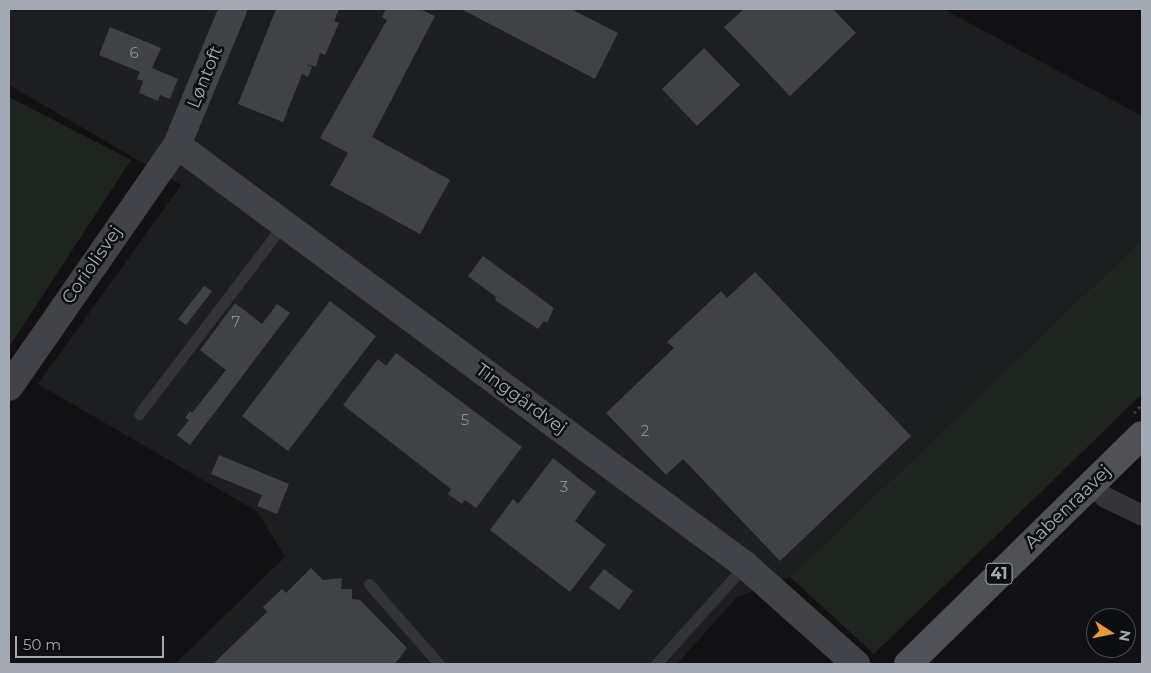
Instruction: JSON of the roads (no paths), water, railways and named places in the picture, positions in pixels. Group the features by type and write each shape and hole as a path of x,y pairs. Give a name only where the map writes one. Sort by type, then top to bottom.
{"main road":[{"name":"Aabenraavej","path":"908,664 1142,435"}],"street":[{"name":"Løntoft","path":"177,145 233,9"},
{"name":"Tinggårdvej","path":"177,145 745,566 856,664"},
{"name":"Coriolisvej","path":"9,387 177,145"},
{"path":"1090,484 1105,497 1142,515"}],"lane":[{"path":"139,414 284,224"},
{"path":"656,664 745,566"},
{"path":"369,584 439,664"}]}
